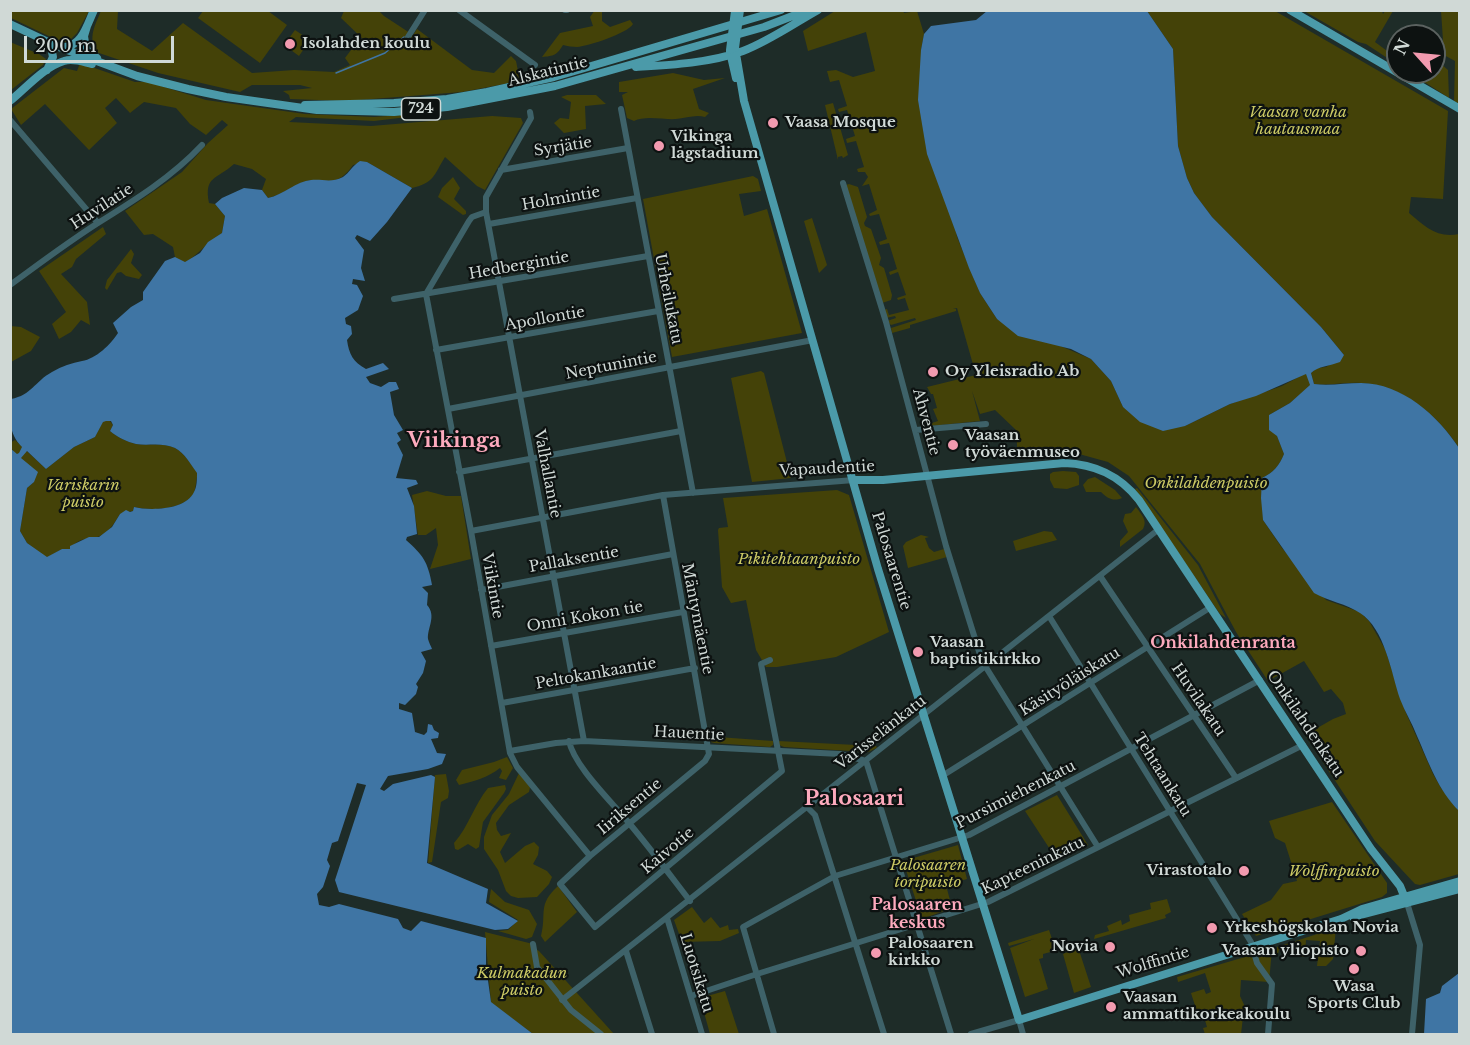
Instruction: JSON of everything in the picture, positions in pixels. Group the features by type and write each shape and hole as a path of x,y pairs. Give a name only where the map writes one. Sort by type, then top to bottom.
{"main road":[{"path":"59,47 71,47 76,43 94,10"},
{"name":"Palosaarentie","path":"733,54 740,10"},
{"name":"Alskatintie","path":"286,105 394,103 447,99 487,92 554,76 781,10"},
{"name":"Alskatintie","path":"10,24 59,47 137,76 207,94 317,110 394,112 447,107 555,86 764,27 808,10"},
{"path":"621,68 703,60 733,54 768,40 818,10"},
{"path":"1290,10 1460,109"},
{"name":"Palosaarentie","path":"735,11 733,54 742,93 878,569 1018,1020"},
{"path":"87,26 84,43 89,53 155,80"},
{"path":"44,40 53,51 53,57 46,71"},
{"path":"10,101 46,71 62,61 80,61 137,76"},
{"name":"Vapaudentie","path":"854,480 1064,463 1092,466 1124,483 1159,529"},
{"name":"Onkilahdenkatu","path":"1159,529 1371,849 1400,886 1406,900"},
{"name":"Wolffintie","path":"1018,1020 1406,900 1460,881"},
{"name":"Wolffintie","path":"1406,900 1460,889"}],"street":[{"path":"408,37 425,10"},
{"path":"459,10 535,65"},
{"name":"Urheilukatu","path":"621,109 693,493"},
{"path":"426,294 469,220 486,212 486,197 531,118 530,112"},
{"path":"10,120 98,223"},
{"name":"Huvilatie","path":"10,285 168,177 202,145"},
{"name":"Syrjätie","path":"501,170 628,148"},
{"name":"Ahventie","path":"843,183 886,322 981,661 1098,847"},
{"name":"Holmintie","path":"489,224 637,198"},
{"name":"Valhallantie","path":"486,212 584,741"},
{"name":"Hedbergintie","path":"394,299 648,256"},
{"name":"Viikintie","path":"426,294 510,751 517,767 590,856"},
{"name":"Apollontie","path":"436,350 658,311"},
{"name":"Neptunintie","path":"448,409 813,340"},
{"path":"916,430 986,424"},
{"path":"459,472 681,431"},
{"name":"Vapaudentie","path":"471,531 663,495 854,480"},
{"name":"Mäntymäentie","path":"663,495 708,747"},
{"name":"Varisselänkatu","path":"562,1000 1159,529"},
{"name":"Pallaksentie","path":"481,590 673,555"},
{"name":"Huvilakatu","path":"1100,576 1236,778"},
{"name":"Käsityöläiskatu","path":"942,776 1211,607"},
{"name":"Onni Kokon tie","path":"491,646 683,612"},
{"name":"Tehtaankatu","path":"1049,616 1253,947 1257,963 1272,984 1268,1035"},
{"path":"770,660 761,664 778,751"},
{"name":"Peltokankaantie","path":"502,703 694,668"},
{"name":"Pursimiehenkatu","path":"757,974 743,927 835,876 962,837 1260,680"},
{"path":"569,741 570,749 587,773 630,823 690,900"},
{"name":"Hauentie","path":"510,751 569,741 584,741 848,755 866,761"},
{"name":"Kapteeninkatu","path":"691,996 983,904 1303,745"},
{"name":"Iiriksentie","path":"560,884 705,760 709,754 708,747"},
{"name":"Kaivotie","path":"560,884 595,927 782,771 778,751"},
{"path":"866,761 869,763 951,1035"},
{"path":"807,807 815,815 884,1035"},
{"path":"1406,900 1420,945 1412,1035"},
{"name":"Luotsikatu","path":"667,918 702,1035"},
{"path":"533,944 537,967 562,1000 601,1035"},
{"path":"626,951 652,1035"},
{"path":"757,974 774,1035"},
{"name":"Wolffintie","path":"971,1035 1018,1020"},
{"name":"Palosaarentie","path":"1018,1020 1023,1035"}],"green space":[{"path":"595,10 602,11 602,21 610,27 630,20 633,24 630,28 608,38 577,47 563,45 555,54 542,57 560,33 593,26 590,17"},
{"name":"Onkilahdenpuisto","path":"903,10 904,13 917,11 924,34 921,50 957,237 980,293 997,319 1091,359 1111,381 1123,407 1185,426 1230,404 1282,386 1306,373 1311,385 1290,403 1269,415 1284,454 1276,468 1262,478 1263,520 1282,548 1326,600 1360,612 1369,621 1385,649 1406,713 1433,774 1459,811 1459,874 1420,885 1415,884 1375,841 1305,735 1346,714 1343,703 1331,689 1324,692 1304,661 1268,681 1236,632 1200,564 1129,476 1108,462 1079,454 1018,459 1016,430 995,410 980,414 972,391 980,421 920,427 938,421 933,409 937,408 933,394 927,387 976,375 957,308 953,309 956,311 892,333 891,328 916,320 915,318 891,325 887,321 896,318 895,316 886,318 883,310 887,309 889,315 909,310 905,298 898,300 897,298 906,295 898,272 890,275 889,272 897,269 889,243 880,245 879,242 887,239 879,214 870,216 869,214 877,210 869,184 862,186 868,177 865,172 858,172 857,169 864,167 856,141 847,143 846,139 855,136 847,110 839,112 838,109 847,106 839,80 830,82 827,71 836,70 853,77 875,71 866,32 808,51 803,31 835,11"},
{"path":"10,11 89,11 77,33 68,42 61,42 11,18"},
{"path":"101,11 118,11 117,29 152,51 183,23 252,73 294,70 334,72 350,65 345,58 360,38 366,42 341,18 344,11 379,11 413,35 417,29 472,70 494,73 511,56 516,61 520,81 462,92 346,101 290,99 289,95 283,91 312,88 300,85 252,85 240,92 158,73 96,52 92,36"},
{"path":"203,11 268,11 287,25 260,63 198,18"},
{"name":"Vaasan vanha hautausmaa","path":"1147,11 1275,11 1386,75 1386,84 1401,84 1448,111 1443,199 1411,197 1409,213 1426,227 1438,233 1459,234 1459,448 1430,413 1391,389 1361,383 1314,384 1311,373 1317,368 1326,367 1344,355 1321,327 1212,217 1194,193 1178,146 1173,49"},
{"path":"1304,11 1382,11 1383,14 1385,11 1393,11 1375,42 1386,50 1386,57 1366,44 1358,42"},
{"path":"1441,11 1459,11 1459,104 1454,101 1455,61 1446,56 1446,24 1442,24"},
{"path":"295,30 310,40 299,56 284,45"},
{"path":"10,42 46,59 43,65 11,90"},
{"path":"80,63 135,82 148,82 206,100 305,114 374,117 415,114 416,116 374,121 296,117 289,122 371,126 492,116 521,118 523,123 485,190 477,186 445,157 429,181 412,188 367,162 353,165 334,181 307,181 268,198 262,190 266,179 252,169 234,164 213,179 208,188 209,203 215,204 225,216 222,233 185,263 175,257 173,247 153,234 144,235 125,211 182,172 228,125 222,120 206,135 190,124 176,108 144,102 130,113 116,98 105,108 117,123 89,150 45,104 21,125 11,109 64,68 77,71"},
{"path":"1446,68 1448,70 1449,98 1427,84 1446,84"},
{"path":"673,73 704,80 725,78 693,89 699,109 709,113 705,117 644,118 634,121 627,118 622,95 628,92 619,92 619,82"},
{"path":"596,95 606,104 585,106 586,129 564,133 554,123 560,118 569,119 571,102 561,97"},
{"path":"833,103 848,155 843,158 838,157 838,160 825,105"},
{"path":"753,176 758,179 761,191 739,194 744,216 767,209 802,333 672,357 643,199"},
{"path":"453,177 460,188 454,199 466,211 463,215 438,197 442,188"},
{"path":"846,185 858,187 867,217 864,223 871,229 881,258 879,265 884,268 892,295 891,300 882,303"},
{"path":"812,218 827,265 819,273 804,221"},
{"path":"103,227 106,234 76,259 72,267 61,274 87,302 90,325 81,320 71,332 59,339 52,324 66,312 39,271"},
{"path":"131,249 134,254 131,263 142,275 139,279 126,276 121,272 117,273 107,290 105,288 107,280"},
{"path":"10,326 21,327 40,337 31,351 11,362"},
{"path":"761,371 764,373 791,478 752,482 731,378"},
{"name":"Variskarin puisto","path":"103,421 110,421 113,425 110,431 129,442 166,445 179,450 198,473 194,493 183,503 167,508 134,507 133,511 120,514 104,534 81,540 70,549 62,549 47,558 27,543 20,531 27,488 34,482 25,463 13,452 10,443 15,440 46,469 74,447 95,437"},
{"path":"1063,471 1076,472 1079,476 1079,485 1067,489 1054,488 1050,474"},
{"path":"1095,477 1115,490 1122,498 1108,498 1101,492 1086,492 1083,485 1088,479"},
{"path":"1137,488 1198,565 1226,618 1220,614 1135,489"},
{"name":"Pikitehtaanpuisto","path":"837,490 849,495 889,632 836,657 766,667 756,650 746,600 731,603 722,587 718,530 728,527 723,498"},
{"path":"427,491 446,496 461,496 471,559 430,569 438,545 436,528 426,535 418,535 412,495"},
{"path":"1136,507 1145,523 1143,529 1120,547 1120,541 1128,532 1123,521 1125,514 1131,513"},
{"path":"1044,531 1052,532 1057,540 1016,551 1013,541"},
{"path":"921,535 929,537 925,538 929,548 934,552 944,549 947,557 908,568 903,546 906,542"},
{"path":"710,731 717,732 718,737 773,741 773,745 770,747 714,743 711,742"},
{"path":"778,741 876,746 877,748 868,752 784,747 779,745"},
{"path":"507,757 513,768 506,780 499,778 502,771 500,768 486,777 459,785 456,780 462,770"},
{"path":"519,773 530,787 529,792 509,805 496,823 501,836 511,833 500,852 505,863 525,846 534,842 539,847 533,864 547,871 552,877 537,897 511,896 506,891 498,870 484,849 484,837 492,815 509,794"},
{"path":"446,774 448,798 441,802 432,862 428,863 435,775"},
{"path":"505,785 504,793 483,822 479,847 476,849 468,844 458,850 455,849 454,843 488,788"},
{"path":"1057,795 1088,845 1057,860 1025,811"},
{"name":"Wolffinpuisto","path":"1332,802 1387,883 1387,893 1382,897 1256,936 1242,914 1271,900 1283,884 1297,881 1285,843 1275,838 1269,821"},
{"name":"Palosaaren toripuisto","path":"958,845 967,879 946,885 952,908 922,919 903,861"},
{"path":"558,886 577,912 545,942 541,936 545,904"},
{"path":"491,889 505,902 529,910 537,924 532,937 526,939 498,931 508,930 518,920 489,902"},
{"path":"1167,899 1171,912 1165,915 1166,918 1094,939 1095,935 1109,931 1107,926 1121,920 1122,925 1130,921 1129,915 1151,909 1150,903"},
{"path":"692,907 704,923 711,917 720,928 728,925 729,930 738,929 739,933 720,941 682,942 674,920"},
{"path":"1336,928 1333,959 1326,966 1317,966 1320,941 1306,940 1305,957 1300,957 1301,951 1279,950 1276,954 1277,947"},
{"path":"1049,930 1054,951 1043,954 1043,958 1039,959 1048,989 1025,997 1010,948 1034,939 1009,946 1008,943"},
{"name":"Kulmakadun puisto","path":"485,932 533,944 534,948 614,1034 533,1034 491,1003"},
{"path":"1078,947 1091,987 1074,993 1063,954"},
{"path":"1272,949 1269,982 1241,980 1240,996 1247,1011 1247,1017 1243,1017 1241,1034 1205,1034 1203,1028 1207,1027 1204,1017 1199,1018 1191,993 1204,989 1206,994 1211,992 1205,973 1178,982 1177,977"},
{"path":"725,991 739,1034 710,1034 700,998"}],"water":[{"path":"987,11 1147,11 1173,49 1178,146 1194,193 1212,217 1321,327 1344,355 1340,362 1321,367 1311,373 1314,384 1361,383 1376,384 1391,389 1430,413 1459,448 1459,811 1445,794 1430,766 1400,699 1386,652 1376,629 1369,620 1355,610 1314,593 1263,520 1262,478 1276,468 1284,454 1277,436 1269,430 1269,415 1290,403 1310,385 1306,374 1256,396 1230,404 1185,426 1163,431 1140,422 1123,407 1111,381 1091,359 1071,349 1018,336 997,319 980,293 927,154 918,100 924,34 931,26 976,20"},
{"path":"367,162 412,188 370,241 357,235 355,238 364,250 361,268 365,281 353,279 352,284 357,285 363,296 358,310 345,318 346,324 351,326 352,334 347,340 350,353 355,360 366,369 383,363 389,369 366,377 370,383 381,387 389,382 396,382 399,389 390,392 394,415 403,430 397,433 401,440 397,443 403,455 396,478 416,480 418,484 407,488 414,506 417,534 407,537 406,540 424,560 432,585 422,587 428,593 427,605 431,618 428,639 432,649 421,652 426,661 423,673 416,684 418,687 416,694 405,705 399,703 399,709 412,713 415,732 424,735 428,724 432,725 439,733 438,738 431,739 437,753 446,754 442,764 428,769 388,776 380,789 384,791 393,784 431,775 435,777 427,863 488,889 486,903 518,921 508,929 495,930 339,892 335,880 366,785 357,783 338,841 332,843 327,860 330,866 323,887 317,894 319,905 329,907 339,904 398,919 403,928 411,931 421,921 486,938 486,966 491,1002 533,1034 11,1034 10,448 17,454 22,447 12,431 11,399 24,394 56,370 87,360 107,346 118,333 113,323 143,300 143,292 165,261 175,257 185,262 200,253 208,242 222,233 225,216 215,204 222,198 244,188 262,190 268,198 306,181 339,179 358,163","holes":["111,421 113,425 110,431 126,441 136,444 165,445 179,450 197,473 195,490 190,498 176,506 158,509 134,507 133,511 126,510 120,514 112,527 99,537 89,537 70,546 70,549 62,549 47,557 27,543 20,531 27,488 34,482 38,472 21,458 27,451 46,469 74,447 95,437 103,422"]},
{"path":"1459,973 1459,1034 1424,1034 1426,999 1440,993 1442,986"}],"waterway":[{"path":"336,73 385,53 404,37"}],"place":[{"name":"Isolahden koulu","path":"290,44"},
{"name":"Vaasa Mosque","path":"773,123"},
{"name":"Vikinga lågstadium","path":"659,146"},
{"name":"Oy Yleisradio Ab","path":"933,372"},
{"name":"Vaasan työväenmuseo","path":"953,445"},
{"name":"Vaasan baptistikirkko","path":"918,652"},
{"name":"Virastotalo","path":"1244,871"},
{"name":"Yrkeshögskolan Novia","path":"1212,928"},
{"name":"Novia","path":"1110,947"},
{"name":"Vaasan yliopisto","path":"1361,951"},
{"name":"Palosaaren kirkko","path":"876,953"},
{"name":"Wasa Sports Club","path":"1354,969"},
{"name":"Vaasan ammattikorkeakoulu","path":"1111,1007"}],"district":[{"name":"Viikinga","path":"454,441"},
{"name":"Onkilahdenranta","path":"1223,643"},
{"name":"Palosaari","path":"854,799"},
{"name":"Palosaaren keskus","path":"917,914"}]}
